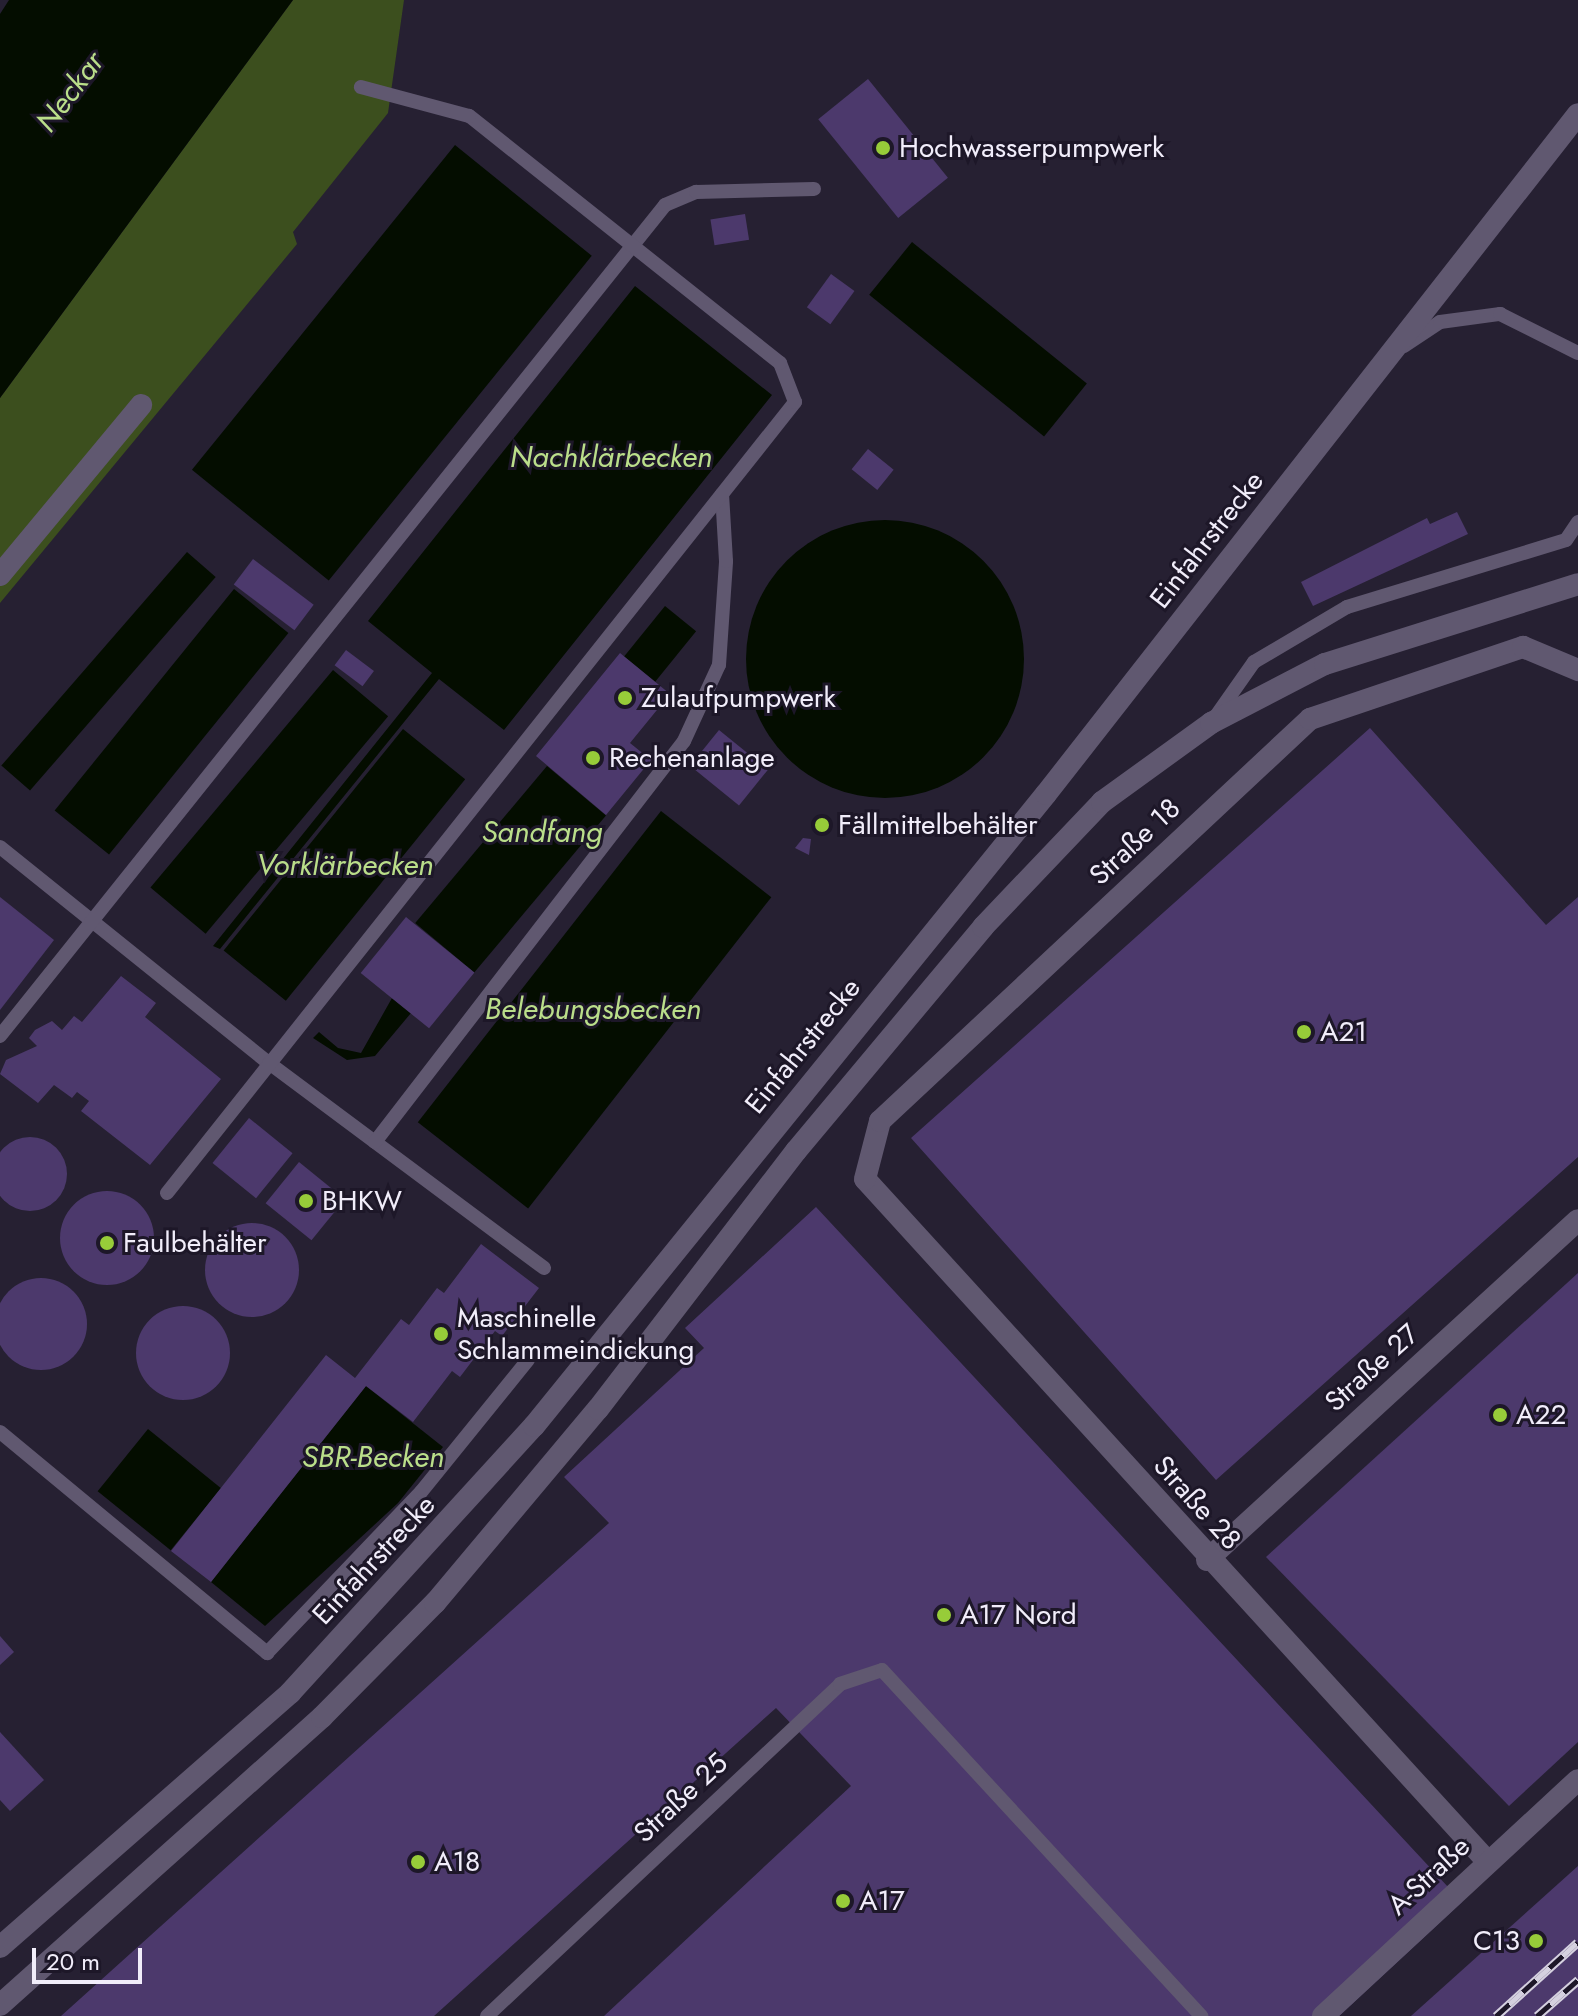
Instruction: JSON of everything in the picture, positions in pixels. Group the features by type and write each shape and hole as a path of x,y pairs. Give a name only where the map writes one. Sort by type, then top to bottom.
{"street":[{"name":"Einfahrstrecke","path":"0,1947 290,1693 404,1576 1046,794 1578,114"},
{"path":"0,575 141,405"},
{"path":"0,2005 322,1717 435,1603 983,927 1102,802 1211,723 1325,664 1578,584"},
{"name":"Straße 18","path":"865,1179 880,1121 1310,719 1523,647 1578,670"},
{"name":"Straße 28","path":"865,1179 1207,1560 1488,1862"},
{"name":"Straße 27","path":"1207,1560 1578,1220"},
{"name":"A-Straße","path":"1336,2012 1488,1862 1578,1780"}],"lane":[{"path":"167,1193 795,402 780,363 469,116 361,87"},
{"path":"0,1036 665,205 696,192 814,189"},
{"path":"1388,357 1440,322 1500,314 1578,353"},
{"path":"375,1142 684,741 719,665 726,561 722,494"},
{"path":"1211,723 1254,662 1347,607 1572,539 1578,522"},
{"path":"0,847 269,1063 544,1268"},
{"path":"0,1432 267,1653 421,1492 528,1360"},
{"name":"Straße 25","path":"487,2016 840,1684 882,1670 921,1705 1201,2016"}],"green space":[{"path":"293,0 404,0 388,113 293,232 297,244 0,603 0,398"}],"water":[{"name":"Neckar","path":"9,0 293,0 0,398 0,14"},
{"name":"Nachklärbecken","path":"455,145 592,256 329,581 192,470"},
{"path":"912,242 1087,384 1044,436 869,295"},
{"name":"Nachklärbecken","path":"635,286 772,395 504,730 439,679 220,949 213,946 432,673 368,621"},
{"path":"885,520 912,523 938,531 962,544 983,561 1000,582 1013,606 1021,632 1024,659 1021,686 1013,712 1000,736 983,757 962,774 938,787 912,795 885,798 858,795 832,787 808,774 787,757 770,736 757,712 749,686 746,659 749,632 757,606 770,582 787,561 808,544 832,531 858,523"},
{"path":"187,552 216,577 30,791 1,766"},
{"path":"234,589 288,633 109,855 55,810"},
{"path":"665,606 696,631 655,682 624,657"},
{"path":"333,670 388,716 206,934 150,888"},
{"name":"Vorklärbecken","path":"403,729 465,779 286,1001 224,950"},
{"name":"Sandfang","path":"547,766 606,815 474,973 415,923"},
{"name":"Belebungsbecken","path":"661,811 771,897 528,1208 418,1122"},
{"path":"392,998 411,1013 375,1056 347,1060 313,1038 319,1032 338,1048 361,1053"},
{"name":"SBR-Becken","path":"366,1386 443,1447 398,1503 265,1626 211,1582"},
{"name":"SBR-Becken","path":"148,1429 221,1488 171,1550 98,1491"}],"building":[{"name":"Hochwasserpumpwerk","path":"868,79 948,178 898,218 818,119"},
{"path":"745,214 749,240 714,245 710,219"},
{"path":"831,274 854,291 830,324 807,307"},
{"path":"868,449 894,470 877,490 852,469"},
{"path":"1457,512 1468,534 1313,606 1301,582 1427,518 1430,524"},
{"path":"253,559 314,605 294,630 234,585"},
{"path":"346,650 374,671 363,686 335,665"},
{"name":"Rechenanlage","path":"620,653 670,694 630,743 651,760 606,815 536,756"},
{"name":"A21","path":"1370,728 1546,925 1578,897 1578,1157 1216,1480 911,1138"},
{"path":"719,730 768,770 739,805 690,766"},
{"name":"Fällmittelbehälter","path":"821,817 828,819 827,835 812,828"},
{"name":"Fällmittelbehälter","path":"803,838 811,839 809,855 795,848"},
{"path":"0,897 54,940 0,1010"},
{"path":"406,917 474,972 429,1028 361,973"},
{"path":"121,976 156,1003 145,1017 221,1079 150,1165 81,1111 89,1101 77,1092 72,1098 54,1085 38,1103 0,1074 6,1060 37,1046 29,1038 35,1030 52,1021 62,1030 74,1016 82,1022"},
{"path":"249,1118 293,1153 256,1198 212,1163"},
{"name":"Faulbehälter","path":"30,1137 44,1140 56,1148 64,1160 67,1174 64,1188 56,1200 44,1208 30,1211 16,1208 4,1200 -4,1188 -7,1174 -4,1160 4,1148 16,1140"},
{"name":"BHKW","path":"299,1162 345,1199 311,1240 266,1203"},
{"name":"Faulbehälter","path":"107,1191 125,1194 141,1204 151,1220 154,1238 151,1256 141,1272 125,1282 107,1285 89,1282 73,1272 63,1256 60,1238 63,1220 73,1204 89,1194"},
{"name":"A17 Nord","path":"816,1207 1462,1902 1339,2016 604,2016 851,1786 776,1708 434,2016 61,2016 609,1523 564,1477 704,1348 685,1328"},
{"path":"243,1223 261,1223 286,1236 296,1252 299,1270 296,1288 286,1304 261,1317 243,1317 218,1304 205,1279 205,1261 218,1236"},
{"path":"481,1244 539,1288 502,1336 495,1331 460,1377 452,1371 413,1422 366,1386 211,1582 171,1551 326,1355 355,1378 401,1319 409,1325 437,1288 444,1293"},
{"name":"A22","path":"1578,1273 1578,1742 1509,1806 1266,1557"},
{"name":"Faulbehälter","path":"32,1278 50,1278 67,1285 80,1298 87,1324 80,1350 67,1363 50,1370 32,1370 15,1363 2,1350 -5,1333 -5,1315 2,1298 15,1285"},
{"path":"183,1306 201,1309 216,1320 227,1335 230,1353 227,1371 216,1386 201,1397 183,1400 165,1397 150,1386 139,1371 136,1353 139,1335 150,1320 165,1309"},
{"path":"0,1636 14,1652 0,1665"},
{"path":"0,1732 44,1780 10,1811 0,1800"},
{"name":"C13","path":"1578,1866 1578,2016 1411,2016"}],"railway":[{"path":"1496,2016 1578,1942"},
{"path":"1537,2016 1578,1980"}],"place":[{"name":"Hochwasserpumpwerk","path":"883,148"},
{"name":"Zulaufpumpwerk","path":"625,698"},
{"name":"Rechenanlage","path":"593,758"},
{"name":"Fällmittelbehälter","path":"822,825"},
{"name":"A21","path":"1304,1032"},
{"name":"BHKW","path":"306,1201"},
{"name":"Faulbehälter","path":"107,1243"},
{"name":"Maschinelle Schlammeindickung","path":"441,1334"},
{"name":"A22","path":"1500,1415"},
{"name":"A17 Nord","path":"944,1615"},
{"name":"A18","path":"418,1862"},
{"name":"A17","path":"843,1901"},
{"name":"C13","path":"1536,1941"}]}
